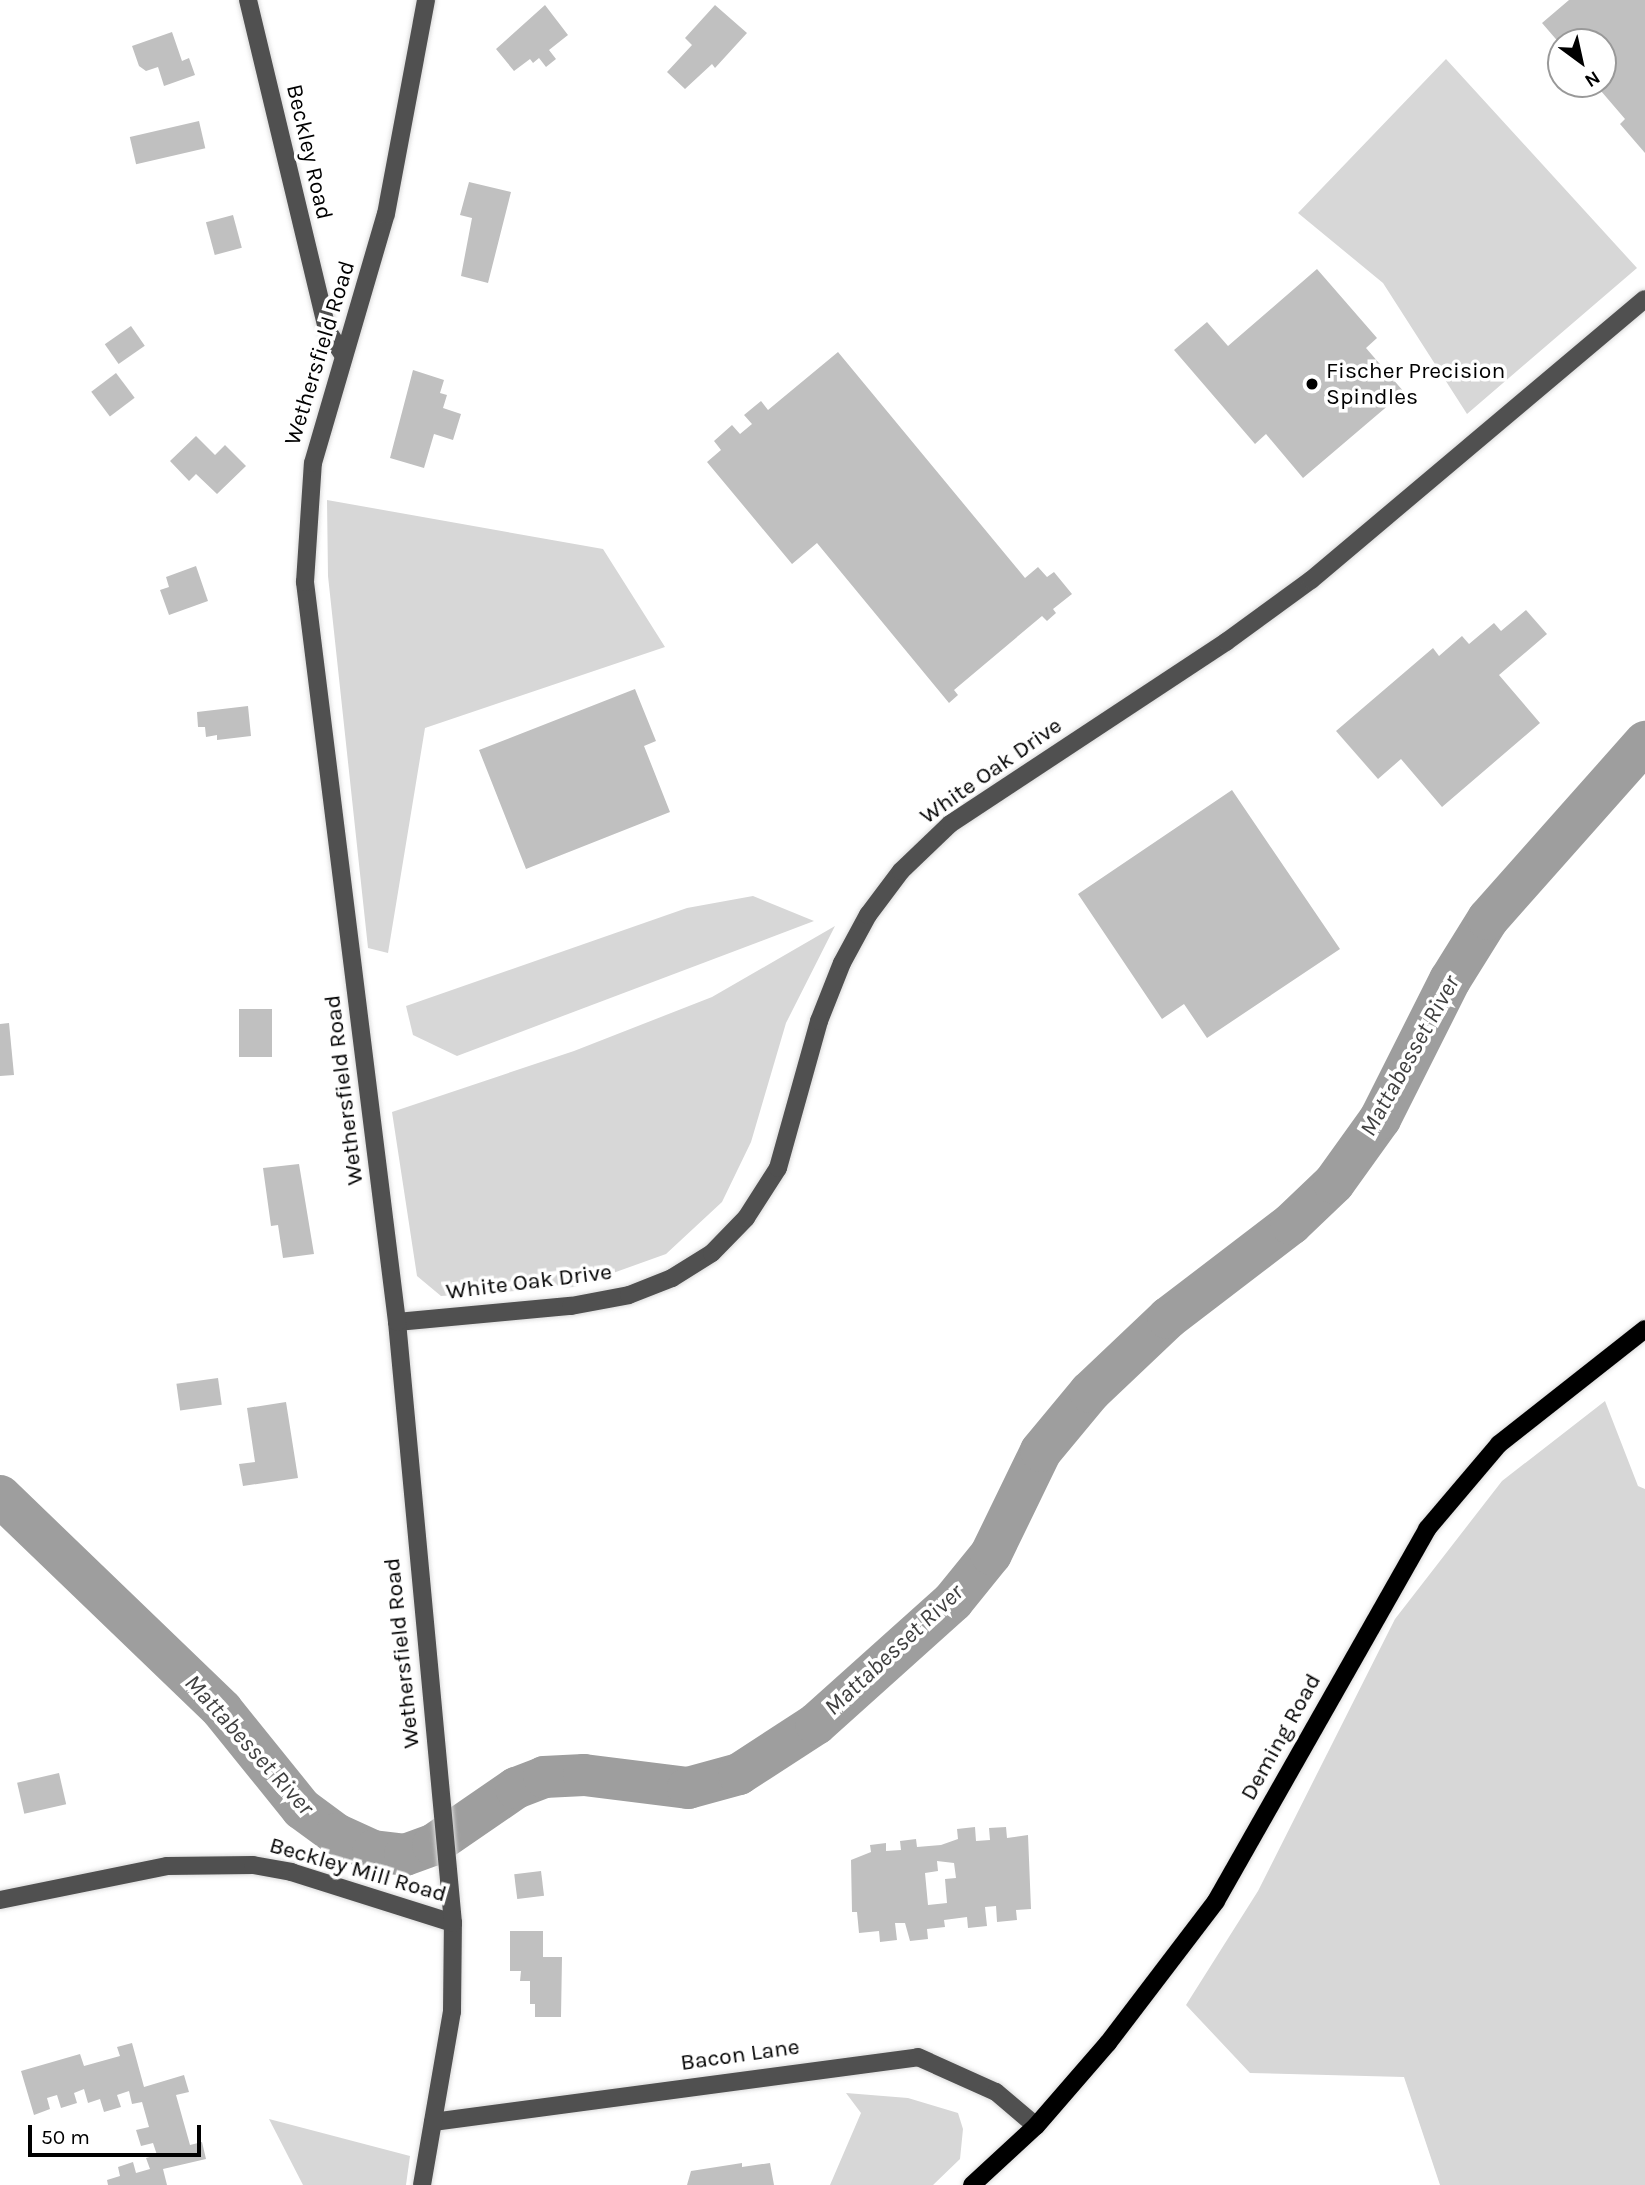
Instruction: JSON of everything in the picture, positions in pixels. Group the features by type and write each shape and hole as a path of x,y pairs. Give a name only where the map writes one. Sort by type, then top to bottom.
{"main road":[{"name":"Deming Road","path":"972,2185 1036,2126 1108,2043 1216,1901 1427,1530 1499,1444 1645,1329"}],"street":[{"name":"Beckley Road","path":"248,0 327,330 342,353"},
{"name":"Wethersfield Road","path":"422,2185 452,2012 453,1923 397,1322 305,582 313,463 342,353 386,214 426,0"},
{"name":"White Oak Drive","path":"397,1322 571,1306 629,1295 672,1278 712,1253 746,1218 778,1168 819,1021 842,963 867,915 901,871 960,817 1226,642 1311,580 1645,299"},
{"name":"Beckley Mill Road","path":"0,1900 167,1866 253,1865 291,1872 453,1923"},
{"name":"Bacon Lane","path":"433,2122 918,2057 996,2092 1036,2126"}],"shaded area":[{"path":"1446,59 1637,268 1467,414 1383,283 1298,213"},
{"path":"327,500 603,549 665,647 425,728 388,953 368,948 328,576"},
{"path":"753,896 814,921 457,1056 413,1035 406,1006 687,908"},
{"path":"835,926 786,1023 751,1142 722,1202 666,1254 574,1287 441,1296 417,1276 392,1112 574,1051 712,997"},
{"path":"1605,1401 1638,1486 1645,1489 1645,2185 1440,2185 1404,2077 1250,2073 1186,2005 1258,1891 1395,1619 1502,1481"},
{"path":"846,2093 908,2098 958,2113 963,2129 960,2159 933,2185 830,2185 861,2113"},
{"path":"269,2119 410,2156 406,2185 303,2185"}],"building":[{"path":"1569,0 1645,0 1645,153 1620,124 1625,119 1607,98 1617,98 1617,28 1547,29 1542,23"},
{"path":"545,5 568,35 549,50 556,59 546,67 539,58 533,63 530,59 514,71 496,49"},
{"path":"715,5 747,33 715,68 712,64 685,89 667,72 692,45 685,38"},
{"path":"172,32 182,61 189,58 195,75 164,86 158,67 146,71 139,66 132,46"},
{"path":"199,121 205,148 136,164 130,137"},
{"path":"469,182 511,192 488,283 461,276 472,218 460,215"},
{"path":"233,215 242,248 215,255 206,222"},
{"path":"1317,269 1377,338 1366,348 1404,392 1303,478 1266,434 1255,444 1174,350 1207,322 1228,346"},
{"path":"131,326 145,346 119,364 105,344"},
{"path":"838,352 1025,578 1038,567 1047,577 1054,572 1072,594 1053,609 1056,613 1047,621 1042,616 954,690 958,695 949,703 817,543 792,564 707,462 721,450 714,441 732,425 740,434 752,424 744,415 761,401 768,410"},
{"path":"413,370 444,380 440,393 447,395 443,408 461,414 453,440 434,434 424,468 390,458"},
{"path":"116,373 135,398 110,416 91,392"},
{"path":"196,436 215,455 225,445 246,466 217,494 196,474 189,481 170,461"},
{"path":"196,566 208,601 169,615 160,590 169,587 166,577"},
{"path":"1526,610 1547,634 1499,675 1540,723 1442,807 1401,759 1378,779 1336,731 1433,648 1439,656 1462,636 1469,644 1494,623 1501,631"},
{"path":"635,689 656,741 644,746 670,812 526,869 479,750"},
{"path":"248,706 251,736 217,740 217,735 206,737 205,727 198,727 197,712"},
{"path":"1232,790 1340,949 1207,1038 1184,1004 1162,1019 1078,894"},
{"path":"239,1009 272,1009 272,1057 239,1057"},
{"path":"9,1023 14,1075 0,1076 0,1024"},
{"path":"299,1164 314,1254 283,1258 278,1225 271,1226 263,1168"},
{"path":"218,1378 222,1405 180,1411 176,1384"},
{"path":"286,1402 298,1478 243,1486 239,1464 255,1462 247,1408"},
{"path":"59,1773 66,1804 24,1814 17,1783"},
{"path":"975,1827 976,1841 990,1840 989,1828 1006,1827 1007,1838 1028,1835 1031,1909 1016,1910 1017,1920 997,1922 996,1906 985,1907 987,1926 968,1928 967,1917 944,1920 945,1927 927,1929 928,1939 910,1941 905,1923 895,1923 897,1940 880,1942 879,1931 859,1933 857,1912 852,1912 851,1860 871,1852 870,1845 886,1843 886,1851 901,1850 900,1841 916,1839 917,1847 941,1845 958,1839 957,1829","holes":["937,1861 954,1863 956,1878 945,1879 947,1903 928,1905 925,1873 938,1871"]},
{"path":"541,1871 544,1896 517,1899 514,1874"},
{"path":"510,1931 543,1931 543,1957 562,1957 561,2017 535,2017 535,2004 530,2004 530,1981 520,1981 521,1971 510,1971"},
{"path":"132,2043 144,2087 184,2075 189,2092 176,2095 190,2145 202,2142 206,2159 163,2169 167,2185 108,2185 107,2180 120,2176 118,2167 133,2162 136,2173 150,2169 146,2158 157,2155 153,2143 141,2146 136,2130 149,2127 142,2102 132,2104 129,2091 117,2095 121,2107 104,2112 100,2099 88,2103 84,2089 74,2093 77,2103 61,2108 57,2095 47,2098 50,2109 34,2115 21,2071 80,2054 84,2066 120,2056 117,2047"},
{"path":"742,2163 742,2167 770,2163 774,2185 687,2185 691,2171"}],"waterway":[{"name":"Mattabesset River","path":"0,1496 222,1710 302,1809 336,1834 373,1851 405,1855 433,1845 516,1788 544,1777 584,1775 688,1788 739,1774 816,1724 953,1601 991,1554 1041,1451 1090,1392 1168,1318 1291,1224 1334,1183 1380,1119 1450,980 1488,919 1645,742"}],"place":[{"name":"Fischer Precision Spindles","path":"1312,384"}]}
